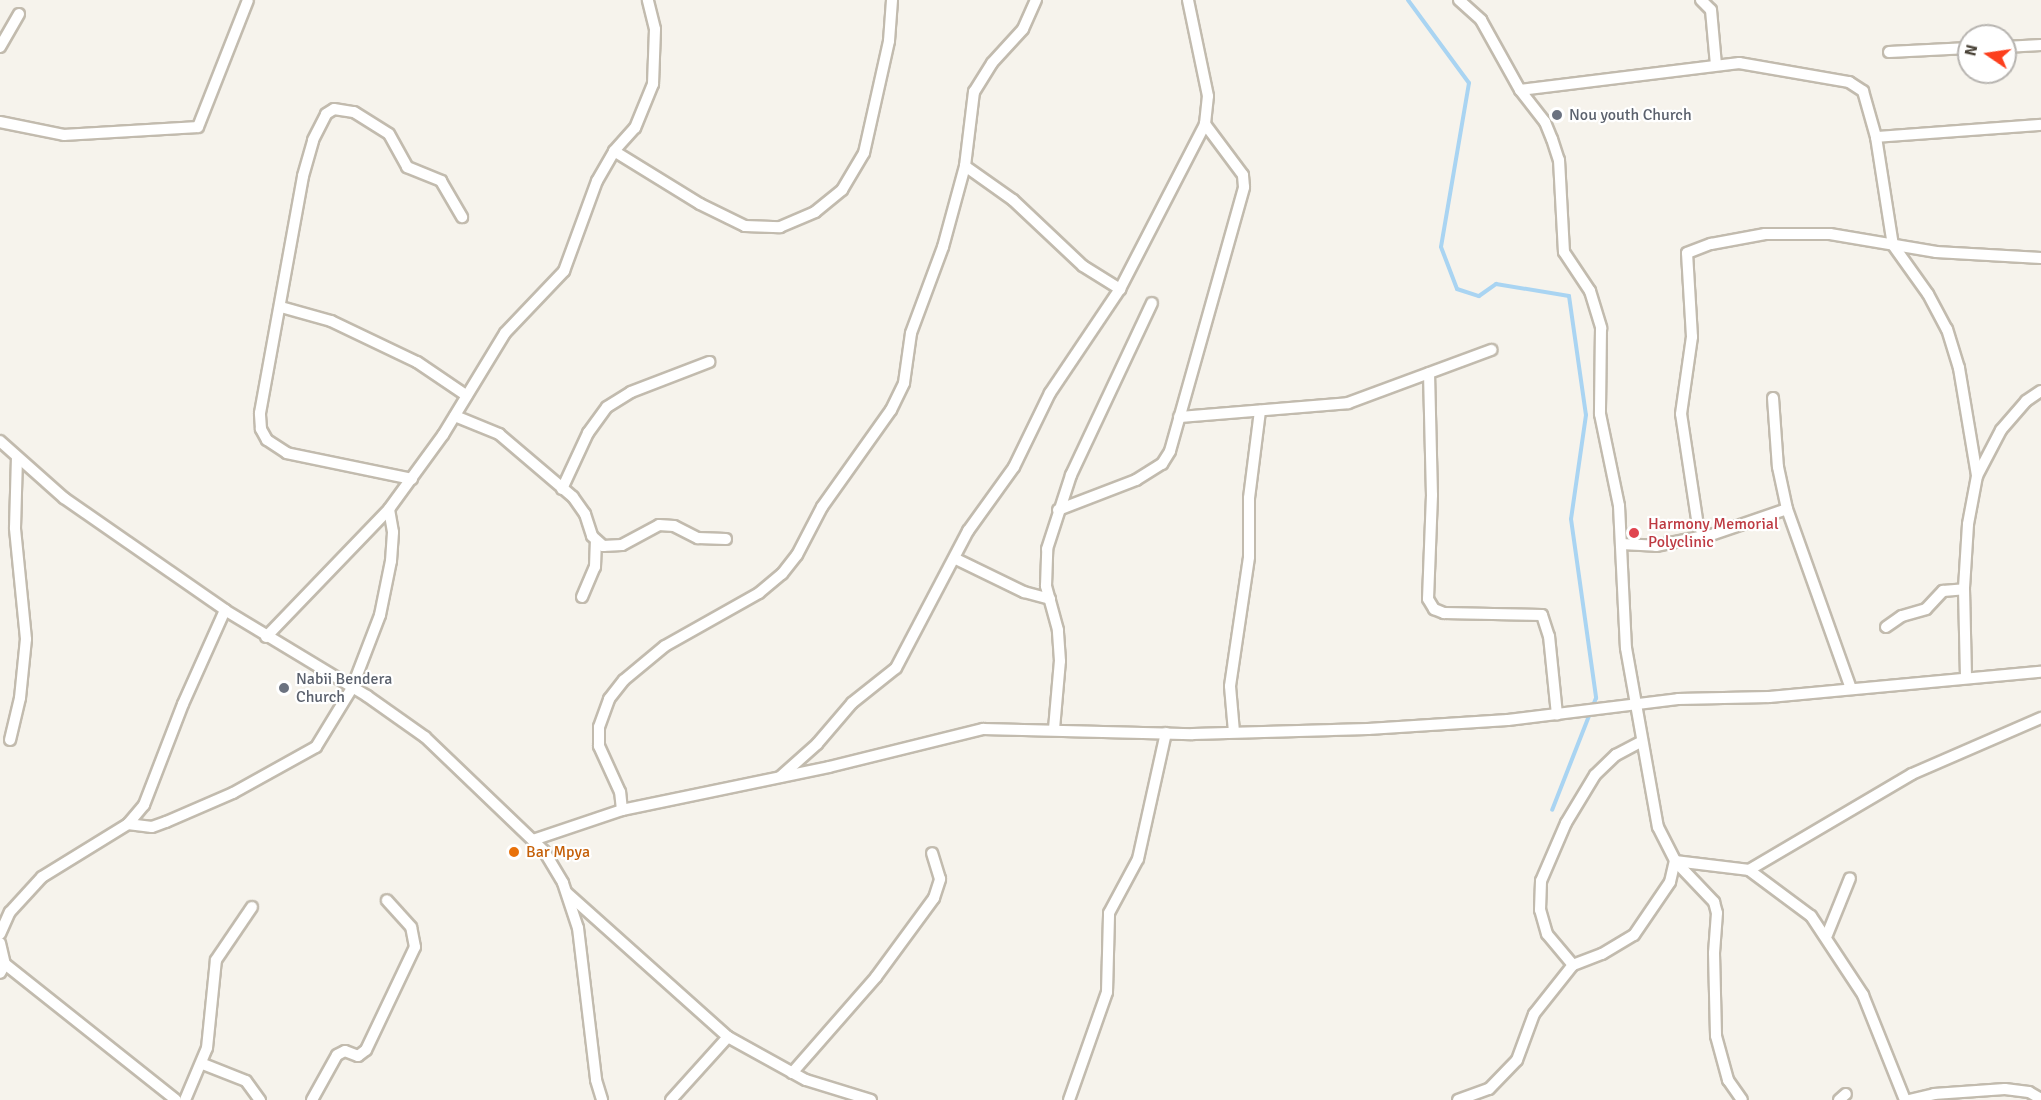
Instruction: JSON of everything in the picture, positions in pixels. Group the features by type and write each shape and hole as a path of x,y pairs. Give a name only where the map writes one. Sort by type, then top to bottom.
{"street":[{"path":"0,122 64,135 198,127 248,0"},
{"path":"266,637 389,509 455,416 505,333 564,271 589,200 614,152 635,129 652,84 655,29 648,0"},
{"path":"614,152 745,226 780,227 815,212 842,190 864,153 889,41 892,0"},
{"path":"622,810 620,792 599,746 599,727 609,699 657,652 687,630 759,592 797,555 822,507 898,399 907,370 911,333 943,247 965,166 974,92 992,63 1023,29 1036,0"},
{"path":"779,777 817,744 852,703 896,668 956,559 968,531 1014,467 1050,393 1120,289 1205,124 1208,96 1188,0"},
{"path":"1458,0 1481,20 1520,90 1545,122 1558,160 1564,252 1590,291 1601,328 1600,414 1619,507 1621,598 1640,741 1658,827 1675,861 1714,902 1717,914 1714,953 1716,1036 1728,1080 1742,1100"},
{"path":"1701,0 1711,10 1716,65"},
{"path":"0,47 19,14"},
{"path":"2017,46 2041,45"},
{"path":"1889,52 1957,49"},
{"path":"1520,90 1716,65 1769,65 1849,82 1863,91 1876,137 1893,245 1928,294 1947,329 1966,399 1977,476"},
{"path":"412,478 287,453 267,440 261,429 260,413 303,176 321,122 334,109 354,112 389,134 407,167 441,181 462,217"},
{"path":"1058,510 1114,490 1162,464 1179,417 1244,187 1243,175 1205,124"},
{"path":"1876,137 2041,125"},
{"path":"965,166 1013,200 1083,266 1120,289"},
{"path":"1704,536 1698,526 1681,414 1692,337 1687,253 1711,244 1765,234 1847,235 1893,245 1988,257 2041,258"},
{"path":"1054,729 1060,661 1045,565 1058,510 1078,458 1152,303"},
{"path":"281,307 331,321 417,362 466,396"},
{"path":"1179,417 1348,403 1491,350"},
{"path":"562,489 588,433 607,407 631,392 709,362"},
{"path":"1430,373 1432,495 1428,599 1434,609 1444,613 1542,615 1550,636 1557,715"},
{"path":"1966,677 1964,589 1968,524 1977,476 2001,430 2026,401 2041,391"},
{"path":"1773,398 1778,467 1787,509 1851,689"},
{"path":"1234,732 1230,686 1249,557 1249,498 1260,411"},
{"path":"455,416 499,434 579,505 596,542 596,567 582,597"},
{"path":"0,441 64,498 225,610 425,736 533,840 552,861 578,927 596,1080 602,1100"},
{"path":"10,740 20,698 26,639 15,528 17,457"},
{"path":"128,824 152,827 166,822 301,758 316,747 333,725 352,688 380,615 392,561 393,532 389,509"},
{"path":"1621,544 1656,546 1704,536 1787,509"},
{"path":"596,542 603,546 622,545 659,525 674,526 698,538 726,539"},
{"path":"956,559 1024,592 1050,599"},
{"path":"1886,627 1902,616 1926,609 1943,591 1964,589"},
{"path":"0,934 10,912 42,877 128,824 144,805 183,704 225,610"},
{"path":"533,840 622,810 779,777 970,731 1054,729 1166,733 1358,730 1557,715 1636,703 1851,689 2041,672"},
{"path":"1749,870 1912,774 2041,718"},
{"path":"1069,1100 1107,992 1109,913 1138,859 1166,733"},
{"path":"1573,965 1547,934 1540,910 1541,881 1566,823 1595,775 1616,755 1640,741"},
{"path":"792,1073 876,977 934,898 940,879 932,853"},
{"path":"1675,861 1749,870 1793,900 1827,935 1863,995 1907,1100 1934,1094 2005,1089 2029,1092 2041,1099"},
{"path":"1458,1100 1489,1089 1517,1060 1534,1014 1573,965 1602,954 1634,935 1670,882 1675,861"},
{"path":"1827,935 1850,879"},
{"path":"566,893 728,1037 818,1085 871,1100"},
{"path":"312,1100 337,1055 345,1051 358,1056 366,1050 415,947 411,927 387,900"},
{"path":"185,1100 203,1064 211,1027 216,960 252,907"},
{"path":"0,943 2,968 176,1100"},
{"path":"671,1100 728,1037"},
{"path":"203,1064 246,1081 260,1100"}],"waterway":[{"path":"1408,0 1469,83 1441,247 1457,289 1479,296 1496,284 1569,296 1586,415 1571,519 1596,698 1552,810"}],"place":[{"name":"Nou youth Church","path":"1557,115"},
{"name":"Harmony Memorial Polyclinic","path":"1634,533"},
{"name":"Nabii Bendera Church","path":"284,688"},
{"name":"Bar Mpya","path":"514,852"}]}
